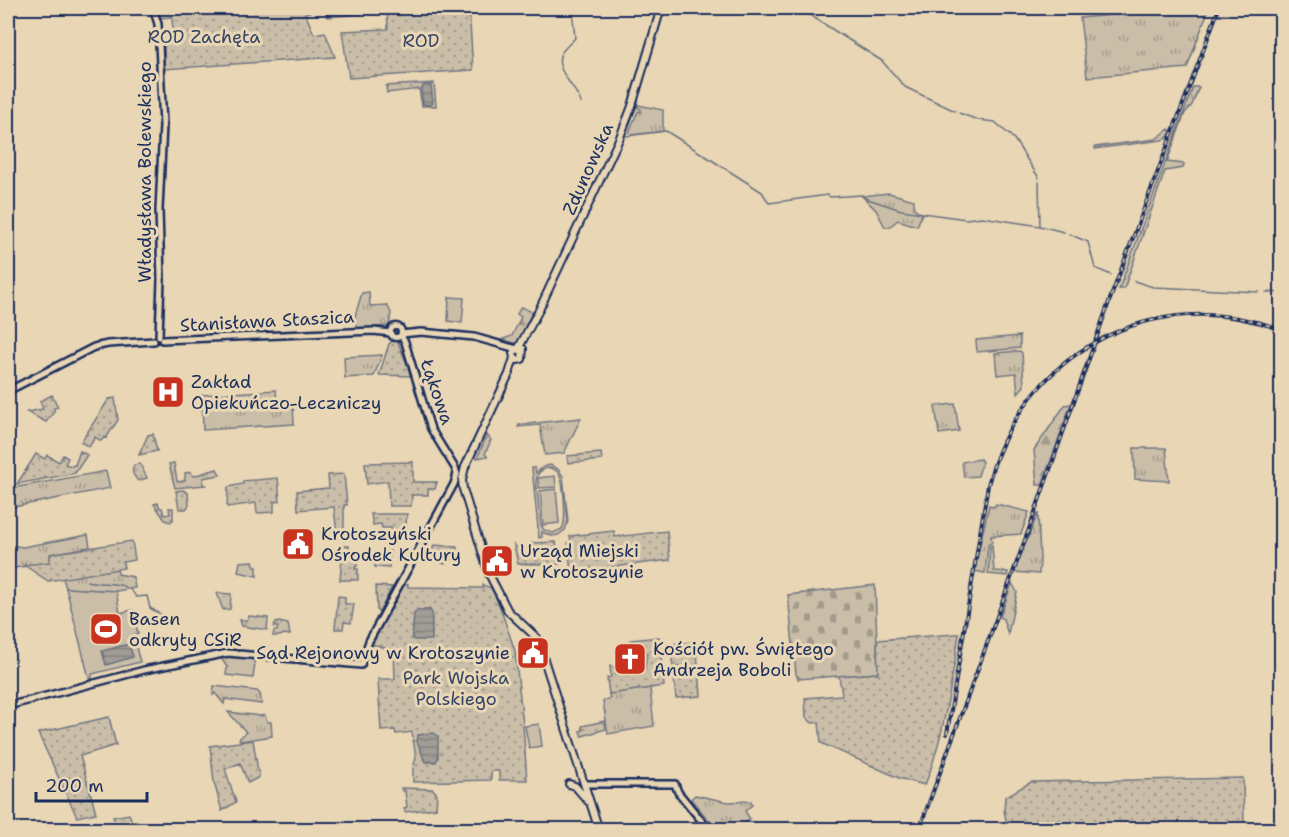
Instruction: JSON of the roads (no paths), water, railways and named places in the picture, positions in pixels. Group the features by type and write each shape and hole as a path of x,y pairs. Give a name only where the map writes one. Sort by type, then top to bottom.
{"main road":[{"name":"Zdunowska","path":"460,473 620,137 632,106 661,8"},
{"path":"460,473 466,500 492,581 508,611 533,632 539,643 599,830"},
{"path":"569,784 575,786 591,804"}],"street":[{"name":"Władysława Bolewskiego","path":"153,8 158,24 163,125 159,210 161,280 158,339"},
{"name":"Stanisława Staszica","path":"8,391 94,347 108,344 158,339 391,331 396,326 400,333"},
{"path":"391,331 393,337 400,333 421,332 483,338 517,354"},
{"name":"Łąkowa","path":"400,333 431,429 460,473"},
{"name":"Zdunowska","path":"8,706 141,670 228,653 361,665 369,641 460,473"},
{"path":"584,784 675,784 678,792 709,830"}],"waterway":[{"path":"572,8 575,38 559,58 562,71 581,103"},
{"path":"799,8 882,61 905,87 955,111"},
{"path":"959,113 978,120 995,122 1014,139 1039,178"},
{"path":"626,136 666,131 762,192 769,203 828,195 830,197 862,195 901,210 966,219 982,217 1064,232"},
{"path":"1039,182 1040,226"},
{"path":"1069,234 1088,242 1095,268 1111,275"},
{"path":"1134,281 1153,287 1259,292"},
{"path":"1266,292 1282,293"},
{"path":"87,581 121,585 132,591 136,597 147,596 150,608 170,620"}],"railway":[{"path":"919,830 1109,302 1219,8"},
{"path":"947,734 988,485 1005,439 1030,399 1062,365 1099,340 1141,323 1187,315 1234,317 1282,330"}],"place":[{"name":"Zakład Opiekuńczo-Leczniczy","path":"168,392"},
{"name":"Krotoszyński Ośrodek Kultury","path":"298,544"},
{"name":"Urząd Miejski w Krotoszynie","path":"497,561"},
{"name":"Basen odkryty CSiR","path":"106,629"},
{"name":"Sąd Rejonowy w Krotoszynie","path":"533,653"},
{"name":"Kościół pw. Świętego Andrzeja Boboli","path":"630,659"}],"park label":[{"name":"ROD Zachęta","path":"204,37"},
{"name":"ROD","path":"421,41"},
{"name":"Park Wojska Polskiego","path":"456,688"}]}
